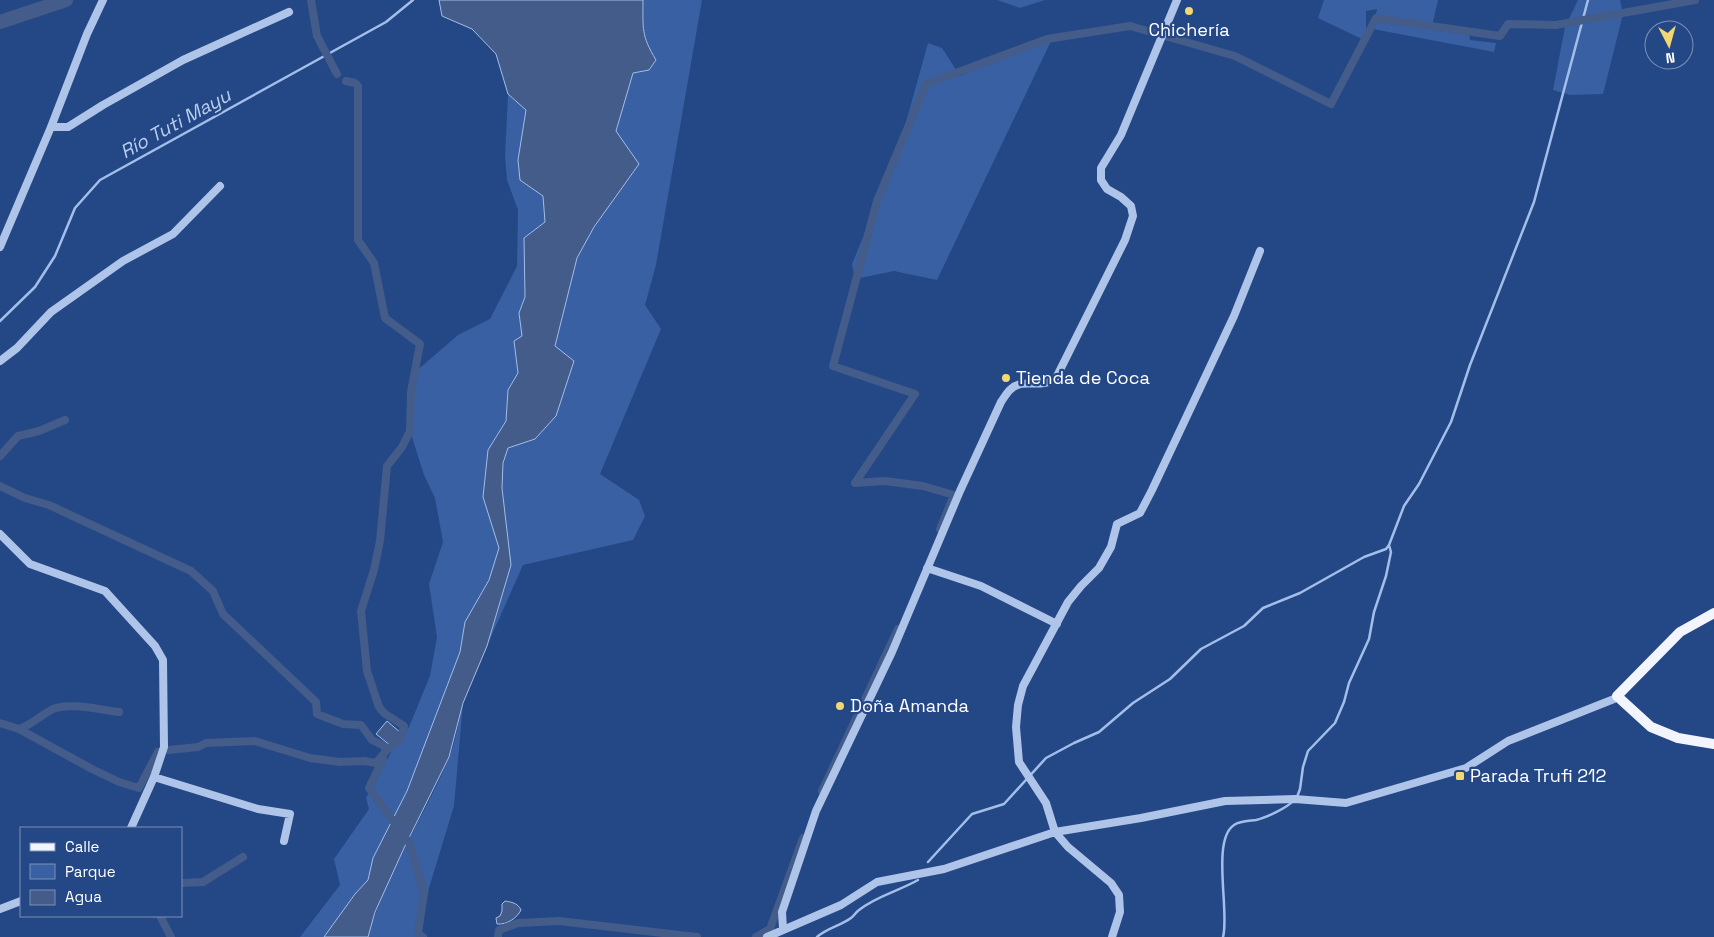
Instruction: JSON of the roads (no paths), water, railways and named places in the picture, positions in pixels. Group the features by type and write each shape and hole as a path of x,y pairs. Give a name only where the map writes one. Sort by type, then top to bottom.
{"main road":[{"path":"1714,613 1680,632 1617,696 1651,728 1678,738 1714,744"}],"street":[{"path":"0,247 51,127 77,57 103,0"},
{"path":"783,929 782,912 816,811 892,652 960,491 1001,402 1010,389 1019,384 1048,384 1056,378 1125,240 1133,216 1131,206 1121,197 1107,189 1102,180 1101,168 1121,135 1177,0"},
{"path":"51,127 68,126 182,60 290,12"},
{"path":"0,360 17,348 51,312 122,260 173,234 220,186"},
{"path":"1112,937 1120,912 1119,895 1111,883 1068,847 1055,832 1046,803 1019,762 1016,727 1018,704 1023,686 1072,597 1099,568 1111,547 1117,524 1140,513 1234,316 1260,251"},
{"path":"0,534 30,564 105,591 155,646 163,660 164,747 154,777 131,827"},
{"path":"927,568 981,586 1057,624"},
{"path":"767,937 841,905 877,882 944,869 1055,832 1141,818 1225,801 1295,799 1346,803 1466,768 1508,740 1614,699 1617,696"},
{"path":"154,777 258,809 290,814 284,841"},
{"path":"0,909 20,901"}],"water":[{"path":"439,0 643,0 645,38 656,60 649,70 633,73 616,131 639,164 594,227 577,258 555,346 574,361 556,416 535,439 508,448 503,463 502,488 511,565 487,646 463,703 449,757 375,912 368,937 324,937 355,894 368,880 373,858 407,791 460,652 465,622 489,580 499,548 483,497 488,450 506,421 508,390 518,373 514,341 522,336 519,313 525,297 524,238 545,222 543,196 520,180 518,160 526,110 508,94 496,54 472,29 442,16"},
{"path":"387,721 401,733 391,746 376,734"},
{"path":"505,901 516,904 521,910 511,920 497,924 496,918 500,916 502,904"}],"waterway":[{"path":"0,22 66,0"},
{"path":"311,0 317,36 337,74"},
{"name":"Río Tuti Mayu","path":"0,321 35,287 55,256 75,208 100,180 386,22 413,0"},
{"path":"928,862 972,814 1004,804 1046,758 1099,732 1133,703 1170,679 1201,649 1244,626 1263,608 1300,593 1364,557 1386,549 1404,506 1419,484 1451,422 1470,365 1534,202 1588,0"},
{"path":"940,529 954,495 923,486 885,481 855,483 915,394 833,366 877,201 926,84 1047,39 1130,26 1235,56 1331,104 1376,18 1500,36 1508,24 1556,25 1695,0"},
{"path":"169,750 198,747 206,743 255,741 310,758 340,762 364,761 376,763 401,738 404,726 384,713 379,707 367,671 361,611 374,570 380,541 387,466 402,447 410,431 411,392 420,344 385,318 374,263 358,240 358,86 355,83 346,81"},
{"path":"0,456 18,436 39,431 65,420"},
{"path":"0,486 25,498 49,505 191,571 213,591 223,614 316,702 317,714 343,724 361,725 372,740 384,746 386,751"},
{"path":"1297,797 1308,751 1335,723 1344,702 1349,683 1369,639 1374,612 1386,576 1391,552 1389,545"},
{"path":"822,791 898,629"},
{"path":"19,729 29,725 53,709 60,707 76,706 119,712"},
{"path":"0,723 19,729 119,782 139,788 158,752"},
{"path":"383,759 369,788 410,844 424,893 418,933 423,937"},
{"path":"1223,937 1225,926 1222,861 1227,833 1236,824 1265,817 1281,810 1293,801"},
{"path":"756,937 770,929 803,838"},
{"path":"182,883 203,882 243,857"},
{"path":"817,937 825,931 847,921 873,901 918,880"},
{"path":"161,917 171,937"},
{"path":"498,937 499,930 518,923 559,921 697,937"}],"place":[{"name":"Chichería","path":"1189,11"},
{"name":"Tienda de Coca","path":"1006,378"},
{"name":"Doña Amanda","path":"840,706"},
{"name":"Parada Trufi 212","path":"1460,776"}]}
